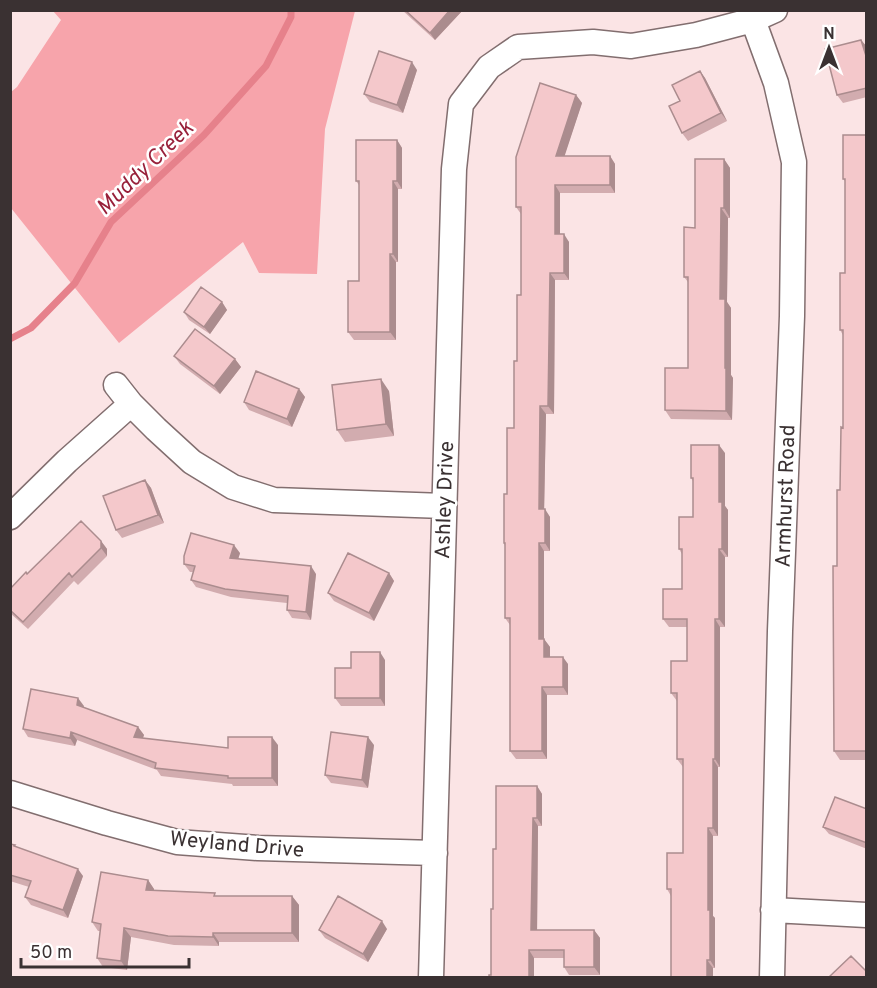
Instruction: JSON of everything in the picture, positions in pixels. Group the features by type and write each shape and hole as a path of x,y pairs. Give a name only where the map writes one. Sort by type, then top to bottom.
{"street":[{"path":"753,20 776,10"},
{"name":"Ashley Drive","path":"431,978 454,169 461,105 489,67 518,47 593,42 631,46 696,35 753,20"},
{"name":"Armhurst Road","path":"753,20 776,83 794,162 792,316 780,631 772,978"},
{"path":"116,385 131,404 192,462 233,487 274,500 444,506"},
{"path":"10,517 67,461 131,404"},
{"name":"Weyland Drive","path":"10,793 177,842 258,848 435,853"},
{"path":"773,910 867,915"}],"shaded area":[{"path":"53,11 355,11 325,129 317,274 259,273 243,242 119,343 11,208 11,92 17,87 61,20"}],"building":[{"path":"405,10 450,10 430,33"},
{"path":"861,40 867,59 867,88 837,95 825,49"},
{"path":"379,51 412,62 397,105 364,94"},
{"path":"700,71 721,113 682,133 669,106 680,101 672,85"},
{"path":"540,83 576,95 556,156 610,156 610,185 555,185 555,234 564,234 564,273 550,273 548,406 540,406 539,509 545,509 545,543 539,543 539,639 544,639 544,657 563,657 563,687 542,687 542,751 510,751 510,618 505,618 504,494 507,494 507,428 514,428 517,295 521,295 521,207 516,207 516,157"},
{"path":"843,135 867,135 867,751 834,751 833,566 837,566 837,490 840,490 841,427 843,428 843,330 840,330 840,273 845,273"},
{"path":"356,140 397,140 397,181 393,181 393,254 390,254 390,332 348,332 348,281 359,281 359,181 356,181"},
{"path":"695,159 724,159 720,299 725,299 726,411 665,410 665,368 688,368 688,277 684,277 684,227 695,228"},
{"path":"201,287 222,302 204,327 184,312"},
{"path":"195,329 235,359 214,386 174,356"},
{"path":"256,371 299,389 287,419 244,402"},
{"path":"381,379 386,424 337,430 332,385"},
{"path":"691,445 719,445 719,502 722,502 719,619 715,619 713,828 708,828 710,960 707,960 707,978 671,978 671,889 667,889 667,853 683,853 683,759 677,759 677,693 671,693 671,661 687,661 687,619 663,619 663,589 682,589 679,517 693,517"},
{"path":"145,480 158,515 116,530 103,496"},
{"path":"81,521 101,541 101,548 72,577 69,573 23,622 10,610 10,589"},
{"path":"191,533 234,545 230,558 311,566 306,612 287,610 288,596 225,589 191,580 195,566 184,564 184,556"},
{"path":"348,553 389,573 369,613 328,593"},
{"path":"351,652 380,652 380,698 335,698 335,668 351,668"},
{"path":"31,689 78,698 77,705 138,727 134,737 228,748 228,737 272,737 272,778 228,778 228,776 155,768 156,763 71,732 70,738 23,729"},
{"path":"331,732 368,737 362,780 325,775"},
{"path":"496,786 537,786 537,818 533,818 531,930 594,930 594,967 564,967 564,950 529,950 529,978 489,978 491,975 493,849 496,849"},
{"path":"835,797 867,809 867,843 823,827"},
{"path":"10,844 78,869 63,910 25,897 31,881 10,875"},
{"path":"101,872 148,880 146,890 215,893 214,896 292,896 292,933 213,933 213,937 168,936 124,928 121,961 97,958 101,924 92,922"},
{"path":"338,896 382,921 363,954 319,930"},
{"path":"851,956 867,972 867,978 828,978"}],"waterway":[{"name":"Muddy Creek","path":"10,339 31,328 75,283 111,222 204,135 266,66 291,17 291,10"}]}
